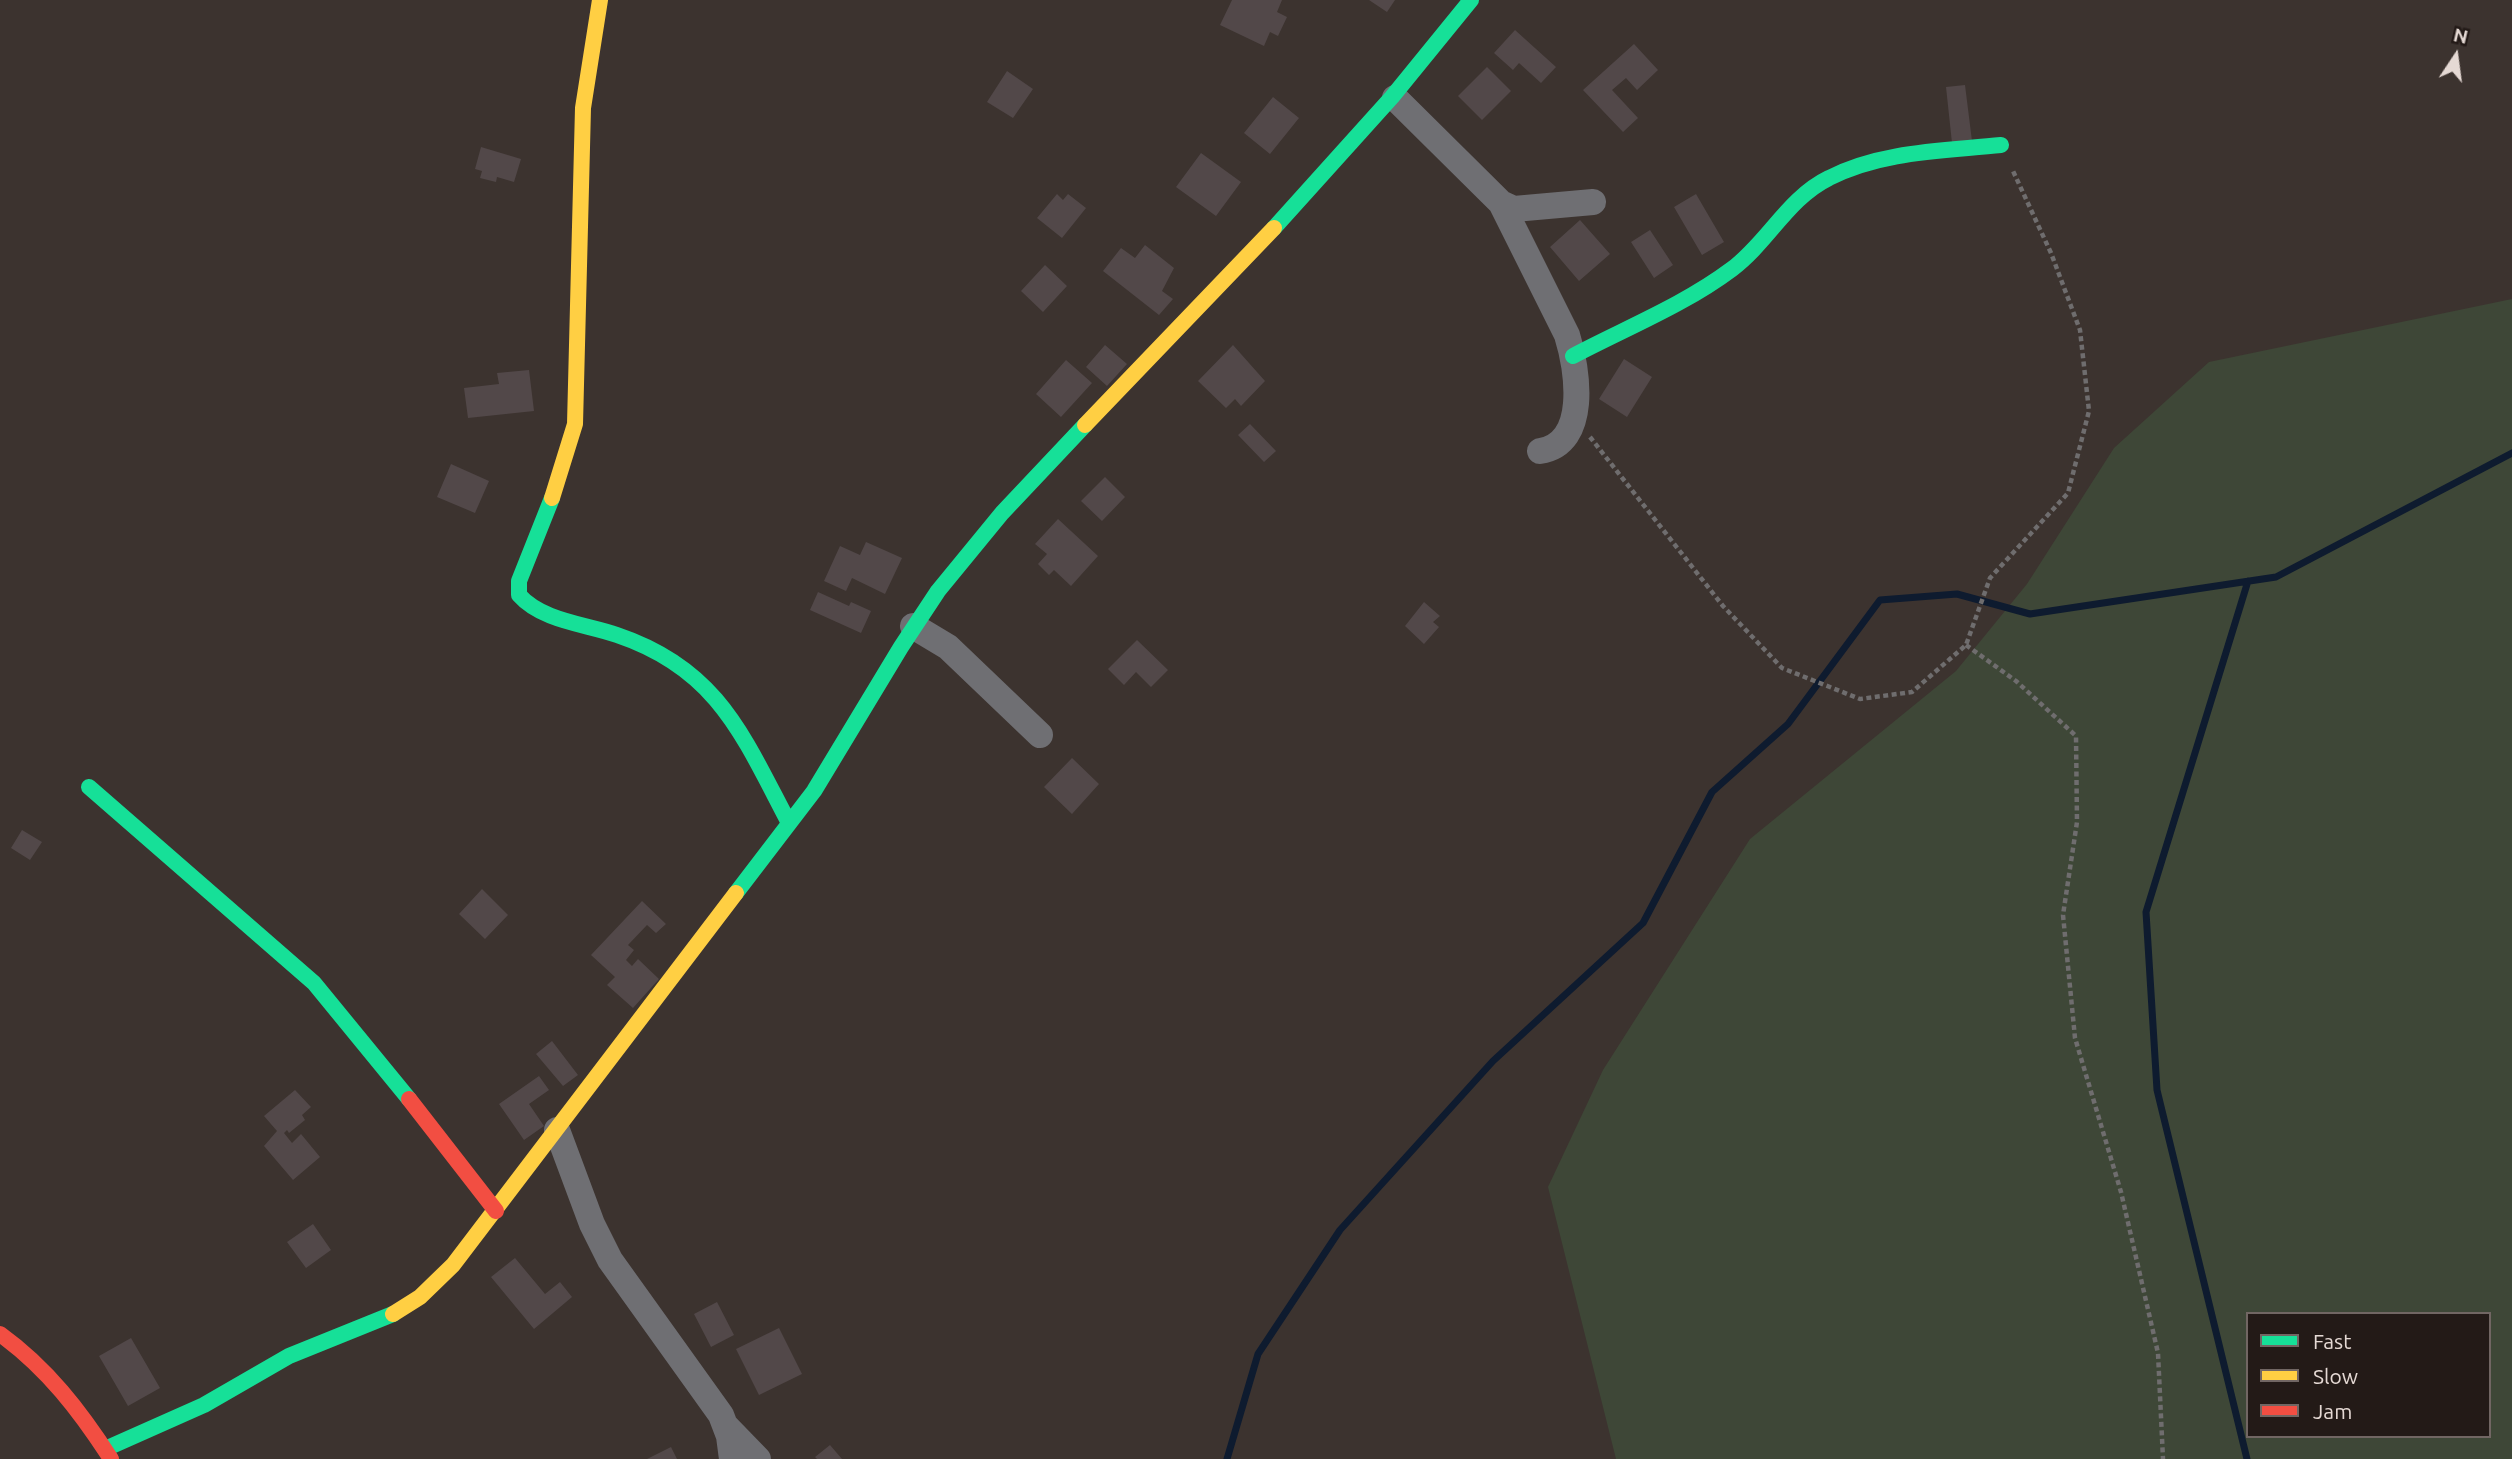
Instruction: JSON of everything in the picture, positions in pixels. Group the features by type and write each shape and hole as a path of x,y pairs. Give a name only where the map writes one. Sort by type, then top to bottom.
{"street":[{"path":"600,0 583,108 575,424 559,485 519,582 519,595 528,606 539,611 662,653 688,669 717,698 789,823"},
{"path":"0,1334 51,1377 108,1454 204,1405 289,1356 387,1318 419,1297 453,1265 496,1211 789,823 855,726 914,626 961,561 1021,493 1276,228 1395,98 1471,0"},
{"path":"1395,98 1501,203 1567,334 1573,356 1574,417 1567,438 1554,449 1540,451"},
{"path":"1573,356 1731,270 1755,250 1811,187 1831,176 1911,156 2001,145"},
{"path":"1501,203 1514,209 1593,202"},
{"path":"914,626 948,647 1040,735"},
{"path":"89,787 314,982 387,1070 496,1211"},
{"path":"557,1130 592,1224 610,1260 674,1347 725,1424 758,1459"},
{"path":"725,1424 732,1459"}],"path":[{"path":"1574,417 1723,606 1782,668 1860,699 1912,692 1966,645 1990,578 2068,494 2088,411 2080,330 2051,253 2001,145"},
{"path":"1966,645 2016,681 2076,736 2077,822 2063,915 2075,1038 2122,1192 2158,1353 2163,1459"}],"green space":[{"path":"2512,299 2512,1459 1616,1459 1548,1187 1603,1070 1750,839 1956,671 2027,584 2114,448 2209,362"}],"building":[{"path":"1232,0 1282,0 1277,12 1287,17 1278,36 1270,32 1264,46 1220,25"},
{"path":"1369,0 1395,0 1387,12"},
{"path":"1515,30 1556,67 1541,83 1519,63 1513,70 1494,53"},
{"path":"1634,44 1658,70 1637,90 1626,78 1612,90 1638,118 1623,132 1583,90"},
{"path":"1487,67 1511,91 1482,120 1458,96"},
{"path":"1007,71 1033,89 1013,118 987,102"},
{"path":"1965,85 1972,141 1952,143 1946,87"},
{"path":"1273,97 1299,118 1270,154 1244,133"},
{"path":"481,147 521,159 514,182 497,177 496,182 480,178 482,171 475,169"},
{"path":"1201,153 1241,182 1216,216 1176,187"},
{"path":"1057,194 1063,200 1068,194 1086,208 1062,238 1037,218"},
{"path":"1696,194 1724,242 1702,255 1674,207"},
{"path":"1580,220 1610,254 1579,281 1550,247"},
{"path":"1650,230 1673,265 1654,278 1631,242"},
{"path":"1145,245 1174,268 1162,291 1173,299 1159,315 1103,271 1121,248 1135,258"},
{"path":"1045,265 1067,286 1043,312 1021,291"},
{"path":"1105,345 1127,364 1107,386 1086,367"},
{"path":"1233,345 1265,381 1241,406 1235,399 1226,408 1198,381"},
{"path":"1624,359 1652,377 1627,417 1599,399"},
{"path":"1066,360 1092,383 1061,417 1036,394"},
{"path":"529,370 534,411 468,418 464,388 499,384 497,373"},
{"path":"1250,424 1276,451 1264,462 1238,435"},
{"path":"451,464 489,481 475,513 437,497"},
{"path":"1105,477 1125,497 1102,521 1081,501"},
{"path":"1058,519 1098,556 1071,586 1054,570 1049,575 1038,564 1047,554 1035,544"},
{"path":"866,542 902,558 885,594 852,578 846,591 824,581 840,546 860,555"},
{"path":"818,592 849,606 851,602 871,611 861,633 810,610"},
{"path":"1424,602 1440,616 1433,622 1439,627 1424,644 1405,626"},
{"path":"1137,640 1168,670 1151,687 1136,672 1124,685 1108,669"},
{"path":"1072,758 1099,784 1072,814 1044,787"},
{"path":"22,830 42,842 30,860 11,848"},
{"path":"482,889 508,915 485,939 459,914"},
{"path":"642,901 666,924 656,933 647,925 628,945 634,950 626,960 632,966 638,959 659,979 633,1008 607,985 615,977 591,955"},
{"path":"552,1041 578,1075 563,1086 536,1054"},
{"path":"539,1076 549,1090 529,1104 544,1126 524,1140 499,1104"},
{"path":"295,1090 311,1107 302,1115 305,1120 289,1133 287,1130 284,1133 292,1143 301,1134 320,1157 293,1180 264,1146 277,1131 264,1116"},
{"path":"313,1224 331,1250 306,1268 287,1242"},
{"path":"515,1258 545,1294 560,1282 572,1297 534,1329 491,1277"},
{"path":"717,1302 734,1335 711,1347 694,1314"},
{"path":"779,1328 802,1374 759,1395 736,1349"},
{"path":"131,1338 160,1388 128,1406 99,1356"},
{"path":"830,1445 842,1459 815,1457"},
{"path":"671,1447 677,1459 647,1459"}],"waterway":[{"path":"1227,1459 1258,1354 1340,1230 1493,1061 1643,923 1712,792 1788,724 1880,600 1957,594 2030,614 2276,577 2512,453"},
{"path":"2247,1459 2157,1090 2146,912 2248,581"}],"traffic: fast":[{"path":"1274,228 1392,97 1471,0"},
{"path":"1573,356 1675,305 1714,282 1745,258 1802,197 1829,178 1849,169 1891,157 2001,145"},
{"path":"736,893 814,791 938,591 1002,513 1085,425"},
{"path":"552,498 519,581 519,595 529,604 552,616 617,635 652,649 680,666 704,686 741,734 789,823"},
{"path":"89,787 314,983 409,1099"},
{"path":"105,1449 204,1405 289,1356 393,1314"}],"traffic: slow":[{"path":"552,498 575,424 583,108 600,0"},
{"path":"1085,425 1274,228"},
{"path":"393,1314 420,1297 453,1265 736,893"}],"traffic: jam":[{"path":"409,1099 496,1211"},
{"path":"0,1334 33,1361 62,1391 111,1459"}]}
